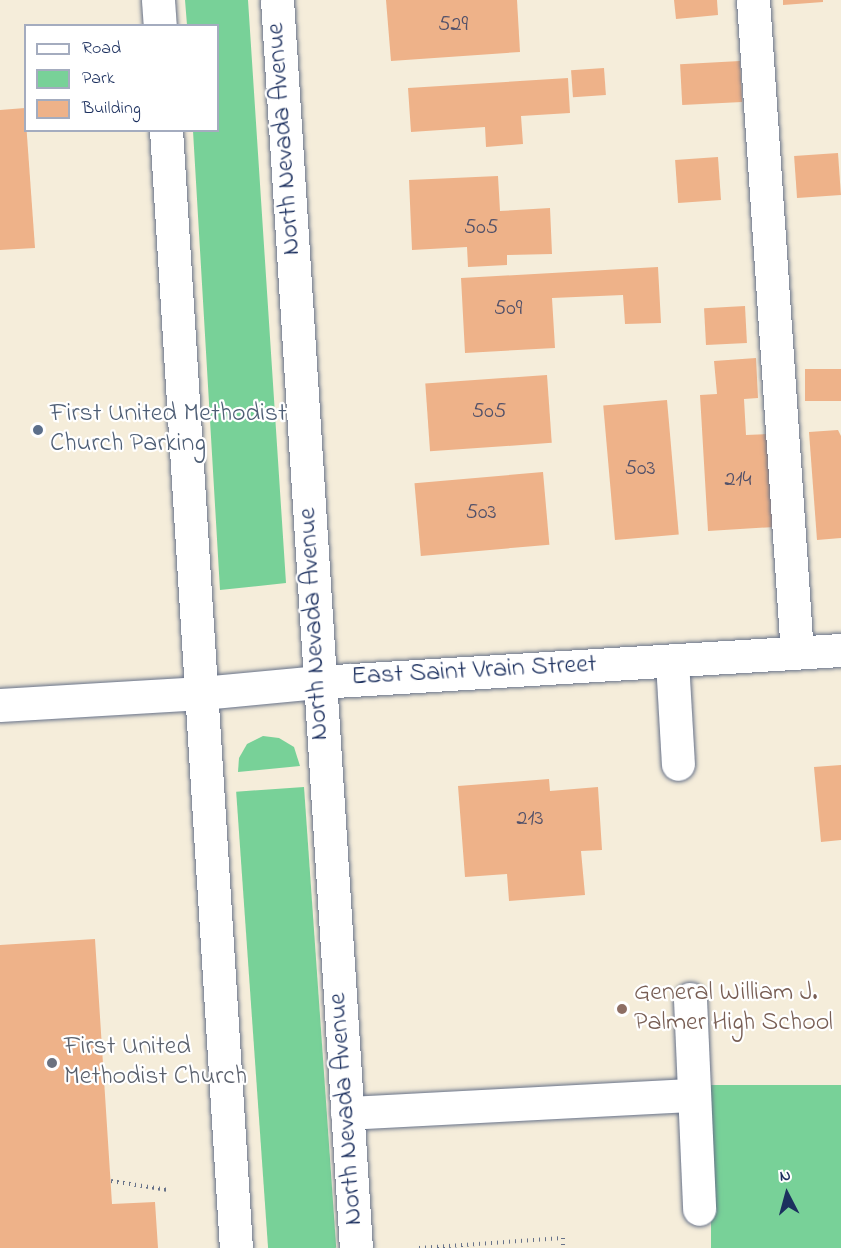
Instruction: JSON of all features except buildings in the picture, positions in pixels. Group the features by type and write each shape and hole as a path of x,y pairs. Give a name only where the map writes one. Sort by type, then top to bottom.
{"main road":[{"path":"158,0 160,24"},
{"name":"North Nevada Avenue","path":"277,0 356,1248"},
{"path":"753,0 796,653"},
{"path":"166,132 236,1248"},
{"name":"East Saint Vrain Street","path":"0,705 202,693 319,682 841,650"},
{"path":"672,661 678,764"},
{"path":"690,999 699,1209"},
{"path":"347,1113 693,1095"}],"path":[{"path":"111,1181 168,1190"},
{"path":"419,1248 563,1238 563,1248"}],"green space":[{"path":"185,0 248,0 286,583 220,590 193,132 219,132 219,24 187,24"},
{"path":"263,736 279,738 294,747 300,766 238,772 239,758 247,744"},
{"path":"304,787 336,1248 268,1248 236,792"},
{"path":"711,1085 841,1085 841,1248 711,1248"}],"place":[{"name":"First United Methodist Church Parking","path":"38,430"},
{"name":"General William J. Palmer High School","path":"622,1009"},
{"name":"First United Methodist Church","path":"52,1063"}]}
